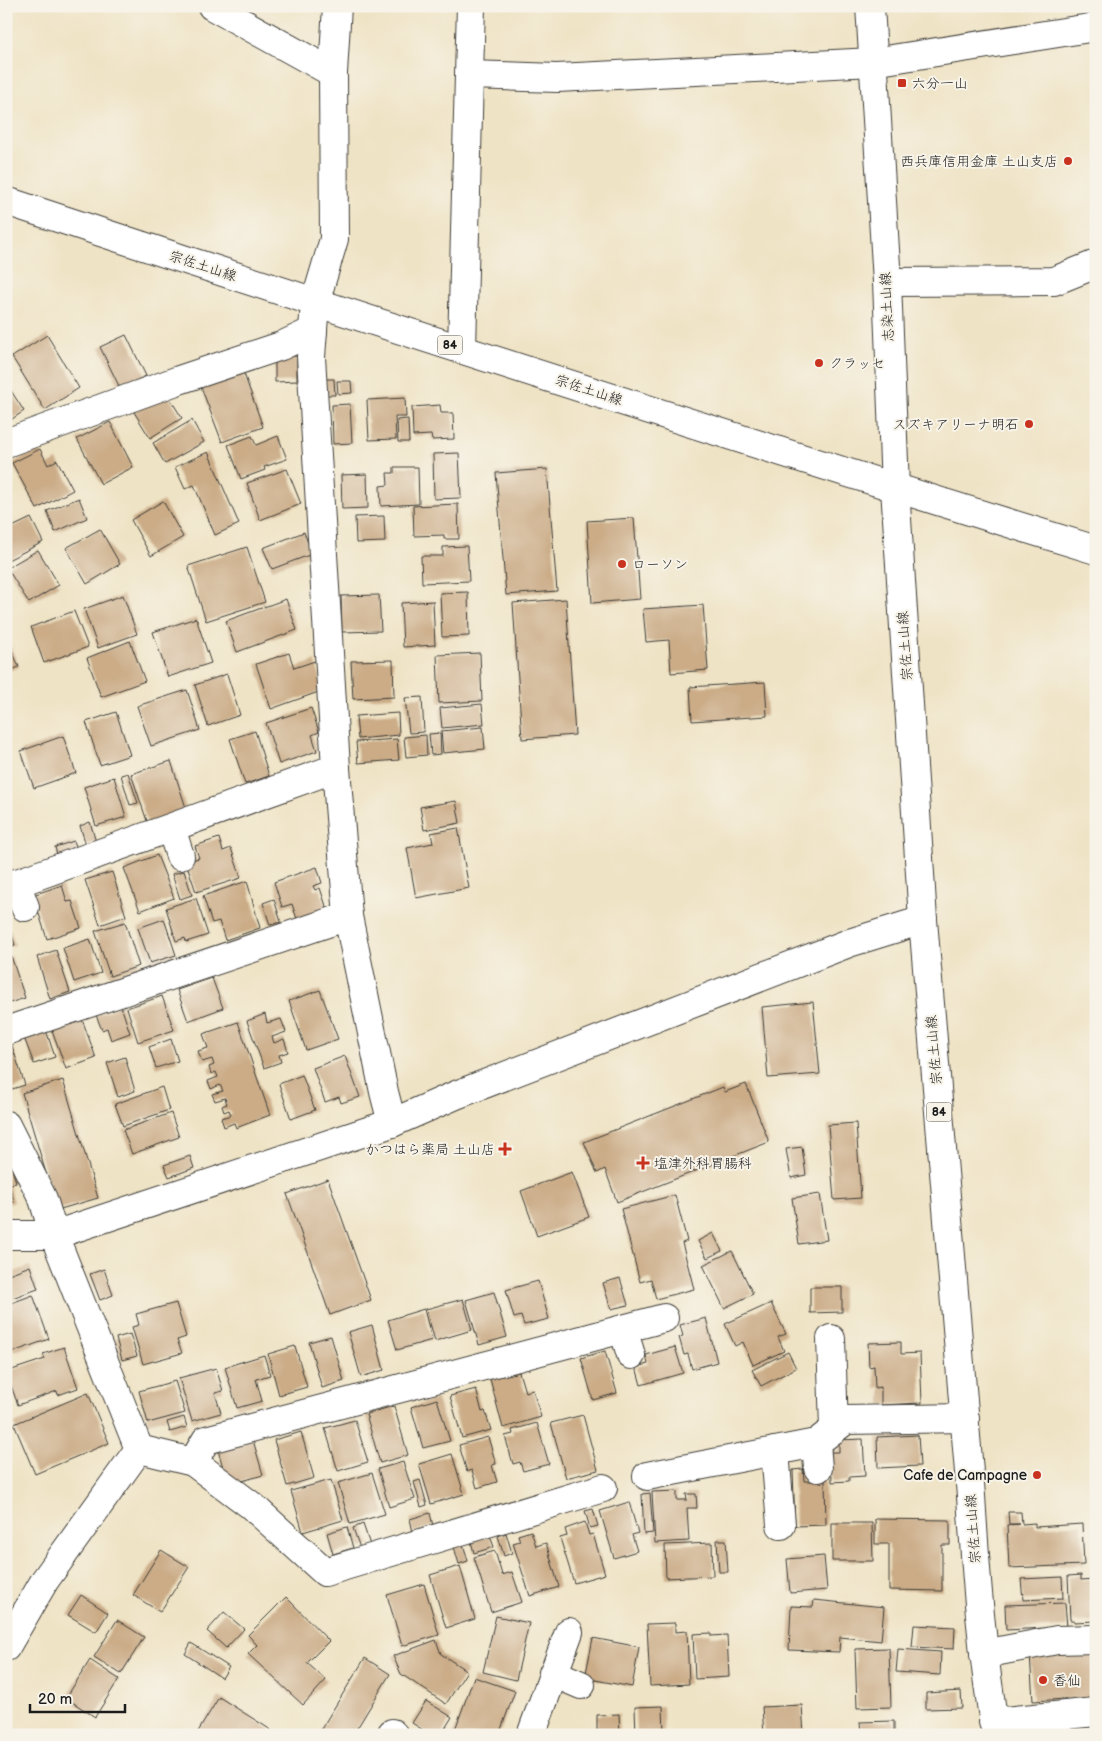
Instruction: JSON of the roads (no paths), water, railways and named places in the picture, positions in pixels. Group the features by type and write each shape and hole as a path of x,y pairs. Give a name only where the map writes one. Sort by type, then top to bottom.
{"street":[{"path":"212,6 333,73"},
{"path":"337,6 333,73 334,239 315,303 311,357 336,768 348,916 392,1123"},
{"path":"462,349 470,6"},
{"name":"志染土山線","path":"870,6 887,282 895,488"},
{"path":"469,75 557,78 873,62 1096,27"},
{"name":"宗佐土山線","path":"6,201 315,303 895,488 923,920 977,1591 995,1728"},
{"path":"887,282 1054,281 1096,264"},
{"path":"6,443 179,380 281,346 313,331"},
{"path":"895,488 1096,550"},
{"path":"16,892 170,828 336,768"},
{"path":"170,828 180,856"},
{"path":"6,1031 348,916"},
{"path":"8,1235 54,1236 392,1123 456,1095 849,943 923,920"},
{"path":"6,1125 43,1199 54,1236 139,1449"},
{"path":"193,1462 206,1440 664,1318"},
{"path":"623,1329 631,1355"},
{"path":"823,1446 831,1338"},
{"path":"648,1476 775,1451 823,1446 846,1420 964,1418"},
{"path":"139,1449 193,1462 252,1506 325,1572 603,1488"},
{"path":"6,1647 45,1580 139,1449"},
{"path":"775,1451 781,1525"},
{"path":"531,1735 568,1632"},
{"path":"984,1654 1057,1640 1096,1639"},
{"path":"553,1673 581,1685"},
{"path":"995,1728 1096,1712"}],"place":[{"name":"六分一山","path":"902,83"},
{"name":"西兵庫信用金庫 土山支店","path":"1068,161"},
{"name":"クラッセ","path":"819,363"},
{"name":"スズキアリーナ明石","path":"1029,424"},
{"name":"ローソン","path":"622,564"},
{"name":"かつはら薬局 土山店","path":"505,1149"},
{"name":"塩津外科胃腸科","path":"643,1163"},
{"name":"Cafe de Campagne","path":"1037,1475"},
{"name":"香仙","path":"1043,1680"}]}
